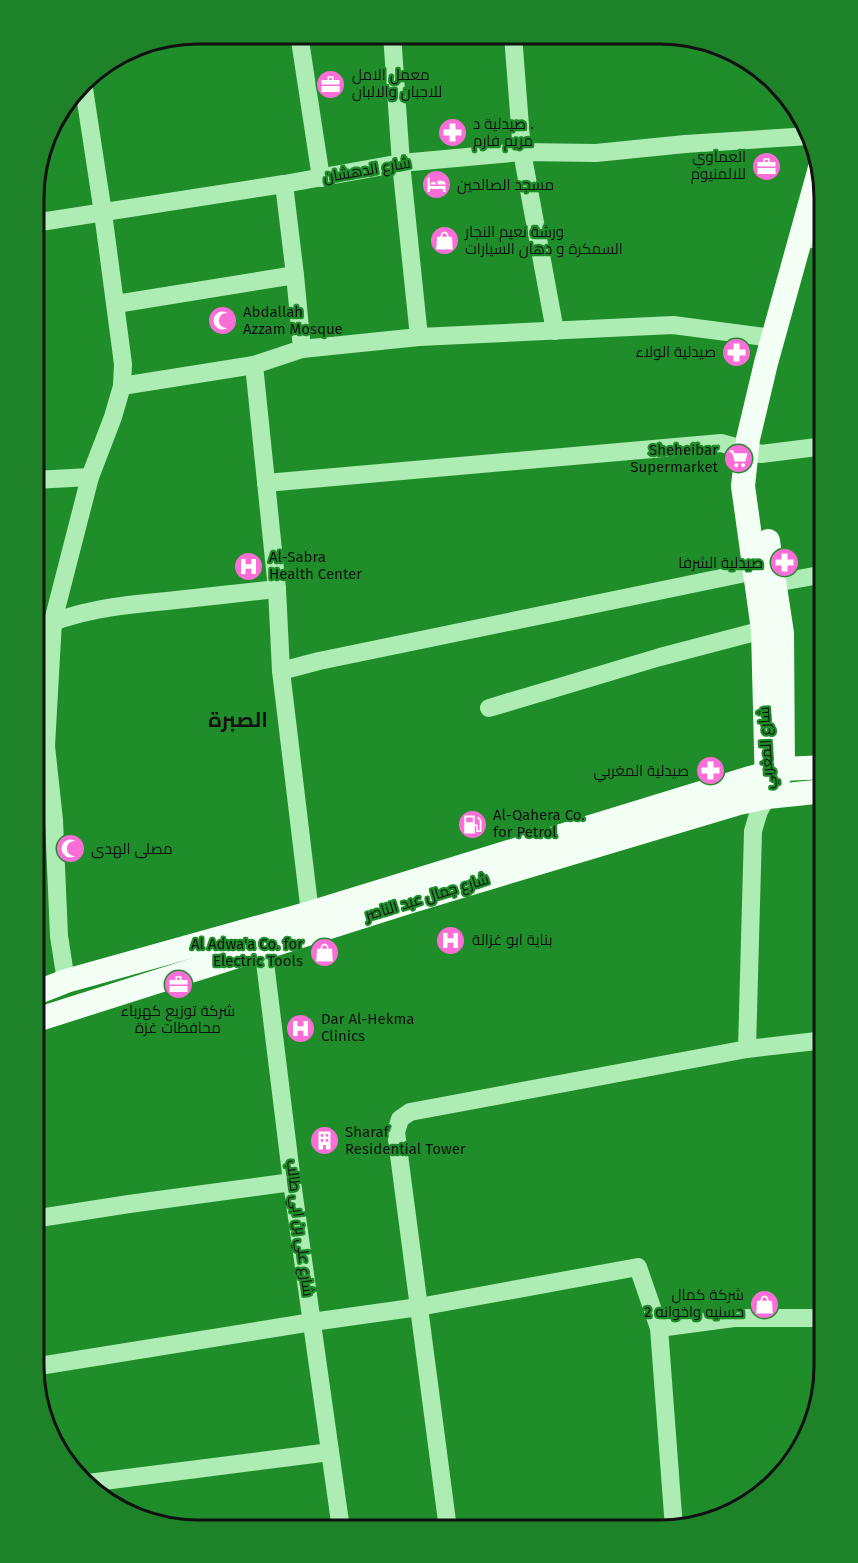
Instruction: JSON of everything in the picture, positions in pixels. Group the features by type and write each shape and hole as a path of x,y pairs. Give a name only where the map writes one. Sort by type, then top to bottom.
{"main road":[{"name":"شارع المغربي","path":"773,780 763,681 765,577 758,471 754,452 748,439 814,191"},
{"name":"شارع المغربي","path":"754,452 784,339 814,252"},
{"name":"شارع المغربي","path":"765,577 782,633 773,780"},
{"name":"شارع جمال عبد الناصر","path":"44,990 66,981 262,937 717,810 773,780 814,770"},
{"name":"شارع جمال عبد الناصر","path":"44,1017 262,937 310,913 750,778 773,780 814,789"}],"street":[{"path":"301,44 321,177"},
{"path":"393,44 401,163 419,337"},
{"path":"514,44 522,152 555,330"},
{"path":"66,981 59,936 54,820 46,746 53,621 90,477 122,386 123,364 85,93"},
{"name":"شارع الدهشان","path":"44,222 401,163 522,152 596,153 685,144 802,137"},
{"path":"284,184 296,275 302,349"},
{"path":"116,304 296,275"},
{"path":"122,386 254,365 302,349 419,337 673,325 773,338"},
{"path":"254,365 277,589 281,671 310,913"},
{"path":"266,483 721,443 754,452 814,447"},
{"path":"44,479 90,477"},
{"path":"281,671 319,661 765,577 814,575"},
{"path":"44,625 82,612 121,605 277,589"},
{"path":"489,708 638,663 763,630"},
{"path":"747,1048 753,831 773,780"},
{"name":"شارع علي بن ابي طالب","path":"262,937 292,1182 340,1520"},
{"path":"447,1520 396,1132 400,1119 410,1112 747,1048 814,1041"},
{"path":"44,1217 292,1182"},
{"path":"44,1365 419,1307 638,1267 659,1328 673,1519"},
{"path":"659,1328 734,1318 814,1318"},
{"path":"97,1482 330,1452"}],"place":[{"name":"معمل الامل للاجبان والالبان","path":"331,84"},
{"name":"صيدلية د . مريم فارم","path":"452,133"},
{"name":"العماوي للالمنيوم","path":"767,166"},
{"name":"مسجد الصالحين","path":"436,185"},
{"name":"ورشة نعيم النجار السمكرة و دهان السيارات","path":"444,241"},
{"name":"Abdallah Azzam Mosque","path":"222,321"},
{"name":"صيدلية الولاء","path":"737,352"},
{"name":"Sheheibar Supermarket","path":"739,459"},
{"name":"صيدلية الشرفا","path":"784,563"},
{"name":"Al-Sabra Health Center","path":"248,566"},
{"name":"صيدلية المغربي","path":"710,771"},
{"name":"Al-Qahera Co. for Petrol","path":"472,824"},
{"name":"مصلى الهدى","path":"70,849"},
{"name":"بناية ابو غزالة","path":"451,940"},
{"name":"Al Adwa'a Co. for Electric Tools","path":"324,953"},
{"name":"شركة توزيع كهرباء محافظات غزة","path":"178,984"},
{"name":"Dar Al-Hekma Clinics","path":"300,1028"},
{"name":"Sharaf Residential Tower","path":"324,1141"},
{"name":"شركة كمال حسنيه واخوانه 2","path":"765,1304"}],"district":[{"name":"الصبرة","path":"238,720"}]}
